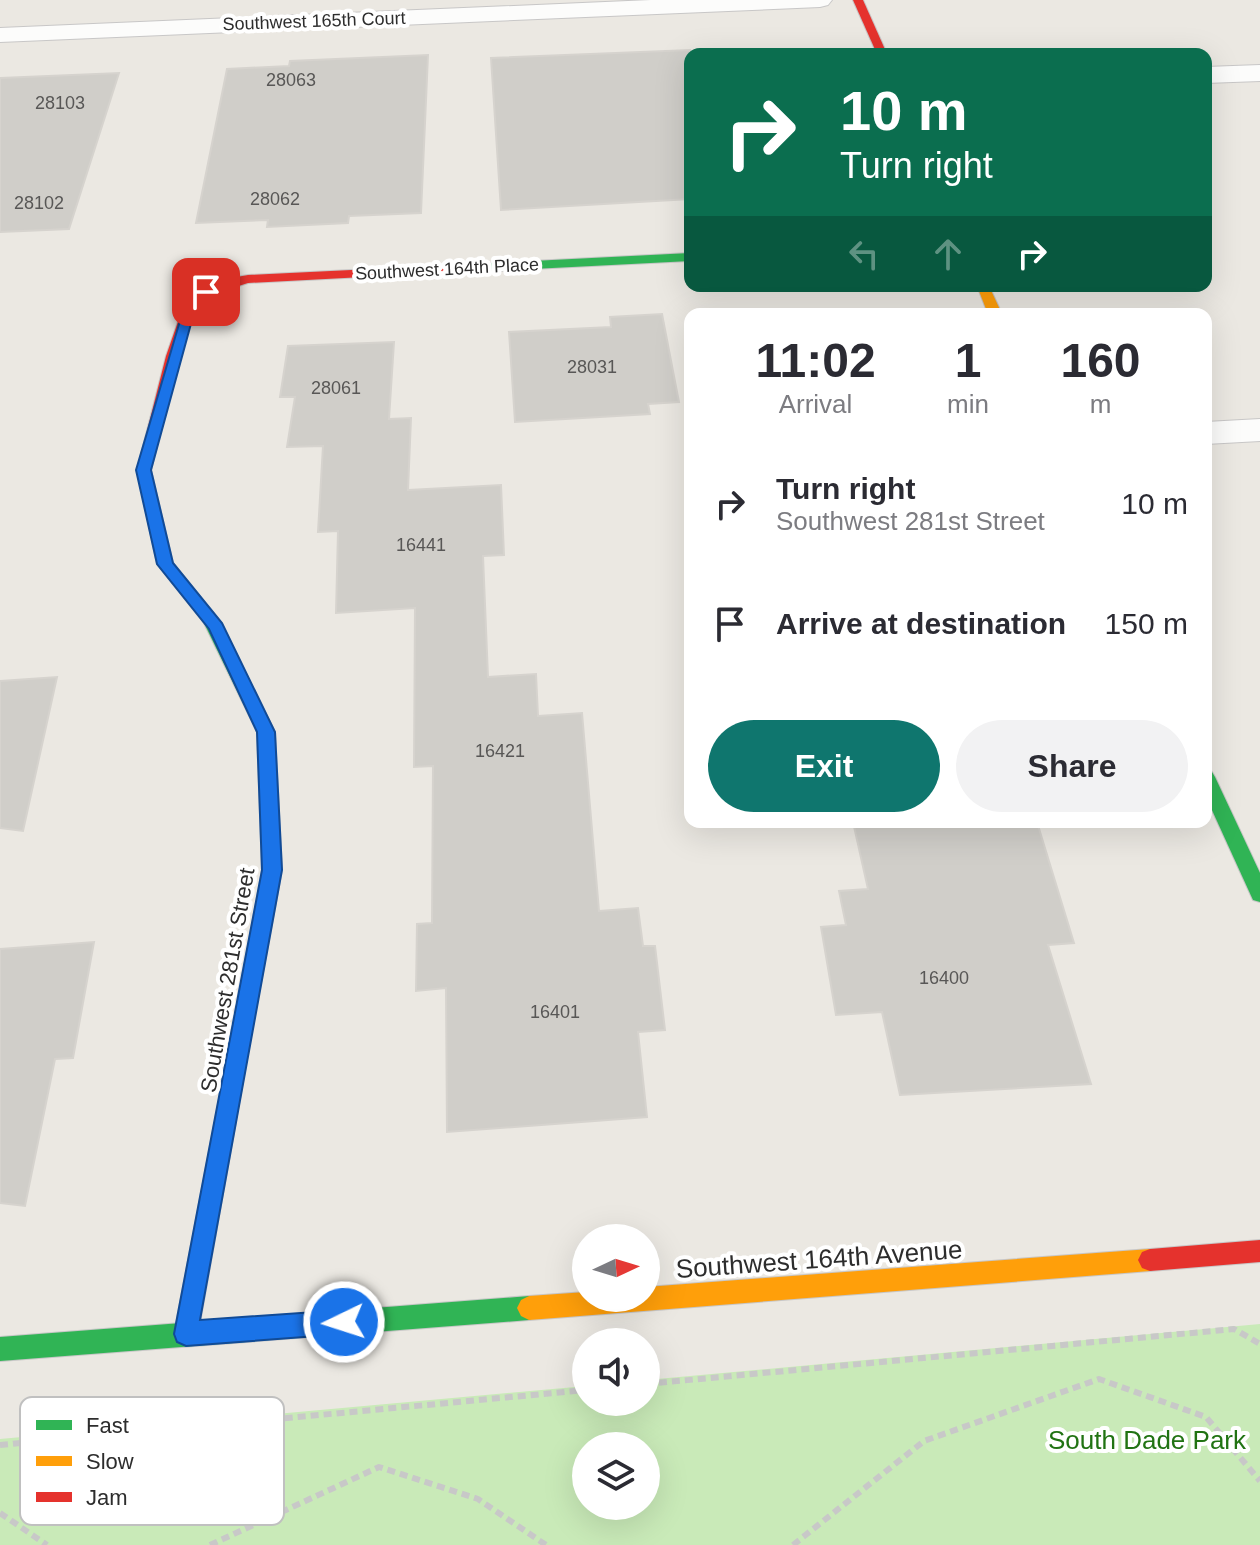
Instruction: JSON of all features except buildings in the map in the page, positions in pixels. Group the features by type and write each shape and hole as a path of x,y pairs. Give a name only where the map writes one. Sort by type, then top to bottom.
{"street":[{"name":"Southwest 165th Court","path":"0,35 820,0"},
{"path":"858,0 879,48"},
{"path":"1212,75 1260,73"},
{"name":"Southwest 164th Place","path":"206,292 248,279 684,257"},
{"name":"Southwest 281st Street","path":"186,1334 272,870 266,732 216,627 165,564 144,470 190,307 206,292"},
{"path":"1212,433 1260,430"},
{"path":"1212,790 1260,894"},
{"name":"Southwest 164th Avenue","path":"0,1349 1260,1251"}],"path":[{"path":"660,1383 1234,1329 1260,1344"},
{"path":"793,1545 924,1441 1099,1379 1206,1417 1260,1481"},
{"path":"284,1418 572,1391"},
{"path":"0,1445 20,1443"},
{"path":"284,1511 379,1467 478,1499 546,1545"},
{"path":"0,1513 47,1545"},
{"path":"210,1545 253,1525"}],"green space":[{"name":"South Dade Park","path":"1260,1324 1260,1545 0,1545 0,1439 20,1437 20,1525 284,1525 284,1413 572,1387 572,1416 660,1416 660,1379"}],"traffic: fast":[{"path":"474,268 684,257"},
{"path":"210,619 266,732 272,870 242,1031"},
{"path":"1212,790 1260,894"},
{"path":"0,1349 529,1308"}],"traffic: slow":[{"path":"986,292 992,308"},
{"path":"529,1308 1150,1260"}],"traffic: jam":[{"path":"858,0 879,48"},
{"path":"210,619 165,564 144,470 173,356 190,307 206,292 230,282 248,279 474,268"},
{"path":"186,1334 242,1031"},
{"path":"1150,1260 1260,1251"}],"route":[{"path":"206,292 190,307 173,356 144,470 165,564 216,627 266,732 272,870 186,1334 344,1322"}]}
